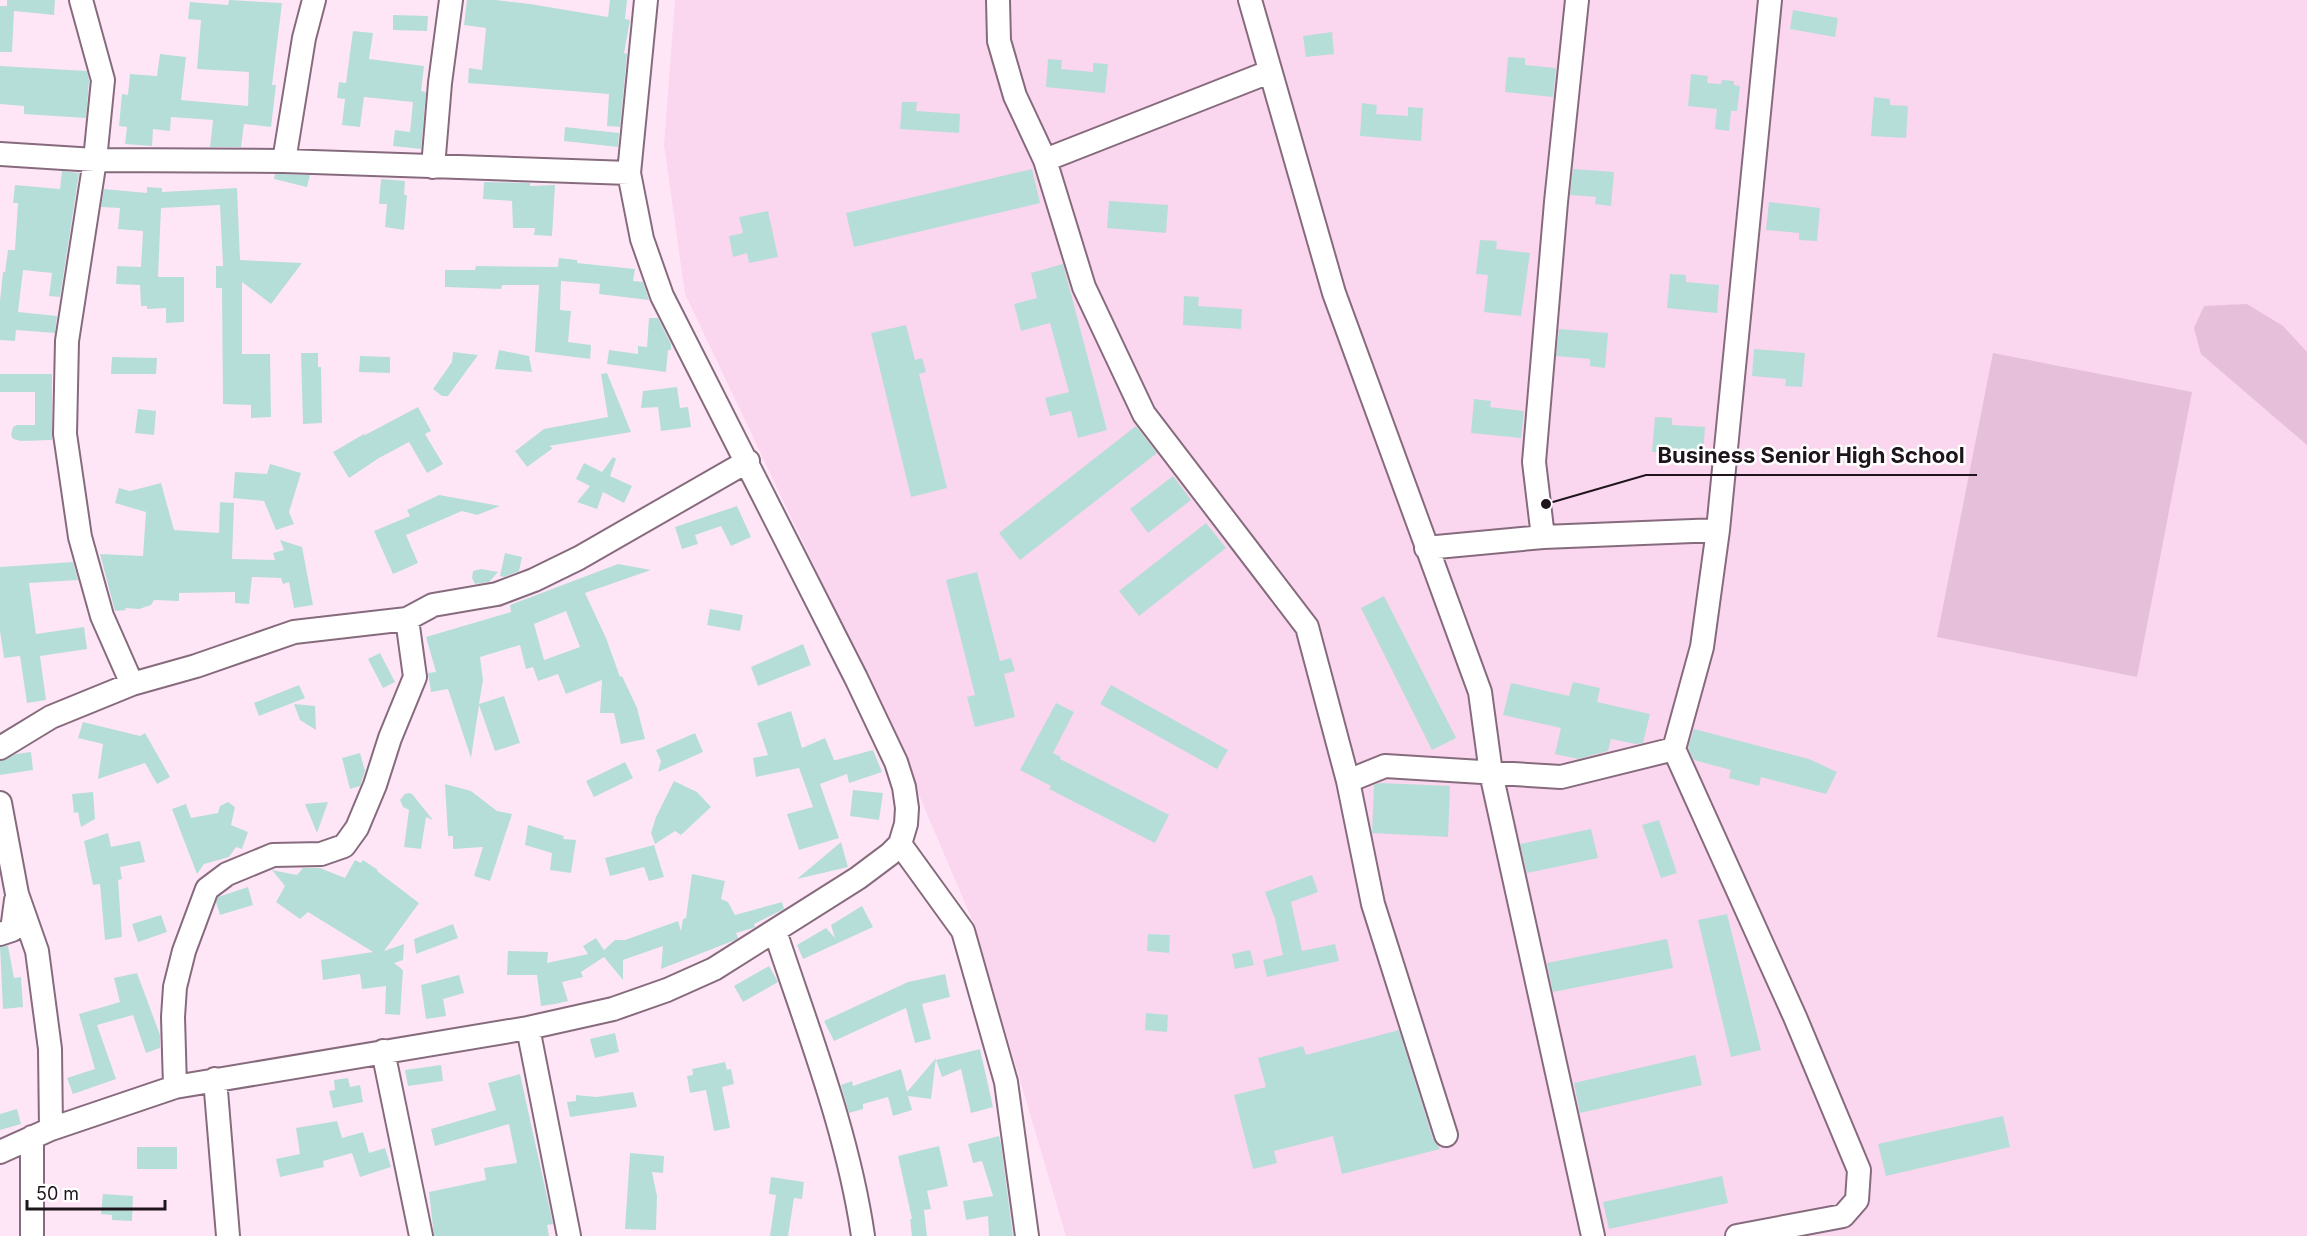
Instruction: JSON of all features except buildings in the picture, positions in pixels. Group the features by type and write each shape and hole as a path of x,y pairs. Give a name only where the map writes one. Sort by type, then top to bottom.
{"street":[{"path":"81,0 103,80 96,160 67,341 65,434 83,548 102,616 132,684"},
{"path":"284,161 304,38 314,0"},
{"path":"433,167 440,83 451,0"},
{"path":"0,1152 41,1133 175,1087 528,1028 613,1009 667,990 714,969 858,878 890,854 900,843 905,829 907,808 904,787 896,762 748,461 662,296 642,239 629,173 646,0"},
{"path":"998,0 999,41 1015,96 1045,160 1084,287 1144,414 1307,627 1348,781 1372,904 1446,1135"},
{"path":"1250,0 1334,293 1480,692 1491,773 1593,1236"},
{"path":"1543,537 1534,462 1556,202 1577,0"},
{"path":"1737,1236 1844,1216 1857,1200 1859,1170 1795,1017 1674,749 1702,647 1718,530 1770,0"},
{"path":"1045,160 1269,72"},
{"path":"0,154 96,160 284,161 629,173"},
{"path":"0,748 51,717 132,684 196,666 294,632 407,619 433,605 497,594 534,580 579,558 748,461"},
{"path":"1426,548 1543,537 1718,530"},
{"path":"175,1087 173,1017 175,987 184,951 207,889 227,874 273,855 321,854 344,846 357,828 415,677 407,619"},
{"path":"1348,781 1385,766 1561,777 1674,749"},
{"path":"0,803 17,894 37,951 50,1049 32,1236"},
{"path":"900,843 963,932 1006,1082 1027,1236"},
{"path":"17,894 6,932 37,951"},
{"path":"775,932 826,1088 857,1199 863,1236"},
{"path":"528,1028 569,1236"},
{"path":"383,1051 421,1236"},
{"path":"215,1079 228,1236"}],"shaded area":[{"path":"675,0 2307,0 2307,1236 1066,1236 974,924 884,713 685,294 664,145"},
{"path":"2247,304 2283,326 2307,352 2307,445 2201,354 2194,328 2204,306"},
{"path":"1993,353 2192,392 2137,677 1937,637"}],"place":[{"name":"Business Senior High School","path":"1546,504"}]}
